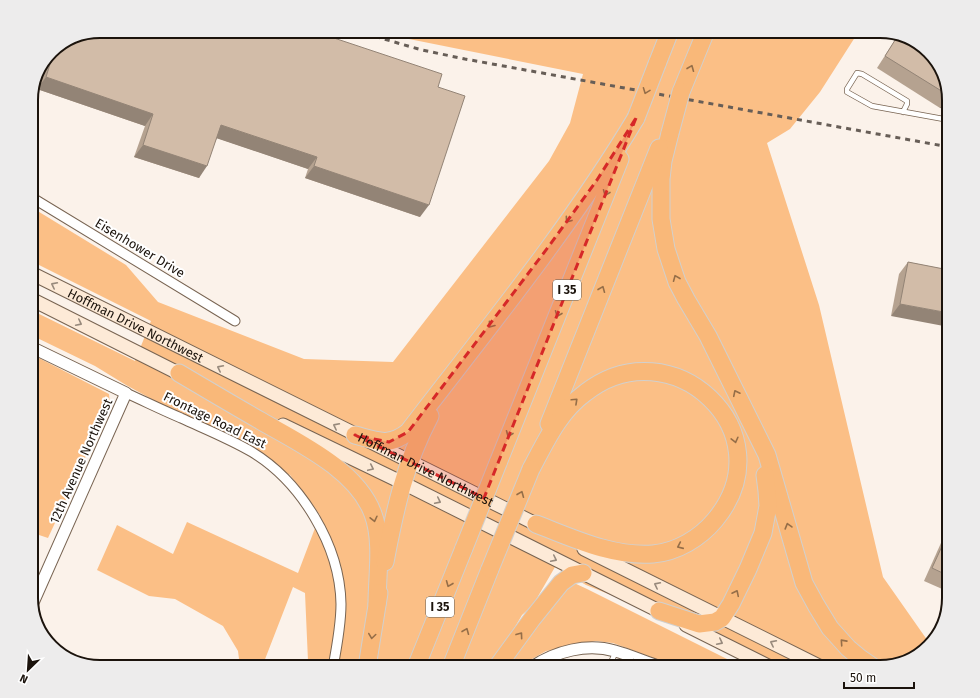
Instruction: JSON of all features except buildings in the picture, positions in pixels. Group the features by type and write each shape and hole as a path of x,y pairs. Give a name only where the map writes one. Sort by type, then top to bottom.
{"highway":[{"name":"I 35","path":"419,660 667,38"},
{"name":"I 35","path":"454,660 668,132 681,92 703,38"},
{"path":"355,435 378,442 389,442 404,436 408,432 597,180 636,118"},
{"path":"668,132 661,179 661,219 666,249 678,282 686,299 708,336 767,455 804,583 830,628 848,648 863,660"},
{"path":"368,660 394,516 409,461 433,411 468,354"},
{"path":"532,469 556,424 569,407 594,386 609,379 637,371 666,373 694,385 706,394 717,405 732,431 738,461 737,476 733,490 719,515 698,537 669,551 653,554 635,554 611,550 585,543 536,524"},
{"path":"179,373 307,448 340,471 355,484 366,498 374,514 377,530 377,604"},
{"path":"659,611 699,624 715,622 722,618 754,556 763,533 766,520 768,491 765,474 746,413"},
{"path":"502,660 561,583 572,575 583,573"}],"main road":[{"name":"Hoffman Drive Northwest","path":"38,276 807,660"},
{"name":"Hoffman Drive Northwest","path":"38,302 756,660"}],"street":[{"name":"Eisenhower Drive","path":"38,201 235,321"},
{"name":"Frontage Road East","path":"38,349 126,393 247,449 284,476 308,507 323,532 333,558 341,602 334,660"},
{"name":"12th Avenue Northwest","path":"38,592 126,393"},
{"path":"544,660 573,650 599,648 616,651 641,660"}],"lane":[{"path":"903,112 907,101 862,74 857,73 847,89 847,92 872,106 903,112 942,119"},
{"path":"612,660 616,651"}],"highlighted area":[{"path":"636,118 484,498 355,435 389,442 408,432 597,180"}],"shaded area":[{"path":"404,38 855,38 820,92 790,129 767,143 819,305 883,577 926,639 921,645 907,654 896,658 880,660 744,660 631,603 586,585 555,567 533,605 522,615 508,639 492,660 308,660 305,593 293,587 265,660 239,660 238,651 223,626 175,599 149,596 97,570 117,525 173,554 187,522 298,573 320,515 290,475 126,385 95,366 38,338 38,313 135,361 151,321 38,264 38,211 126,265 158,302 304,359 393,362 549,161 570,123 583,74"},
{"path":"38,358 109,394 110,404 48,538 38,535"},
{"path":"572,582 729,660 659,660 613,643 596,641 546,651 530,660 505,660"}],"railway":[{"path":"380,38 422,50 465,59 942,146"}]}
